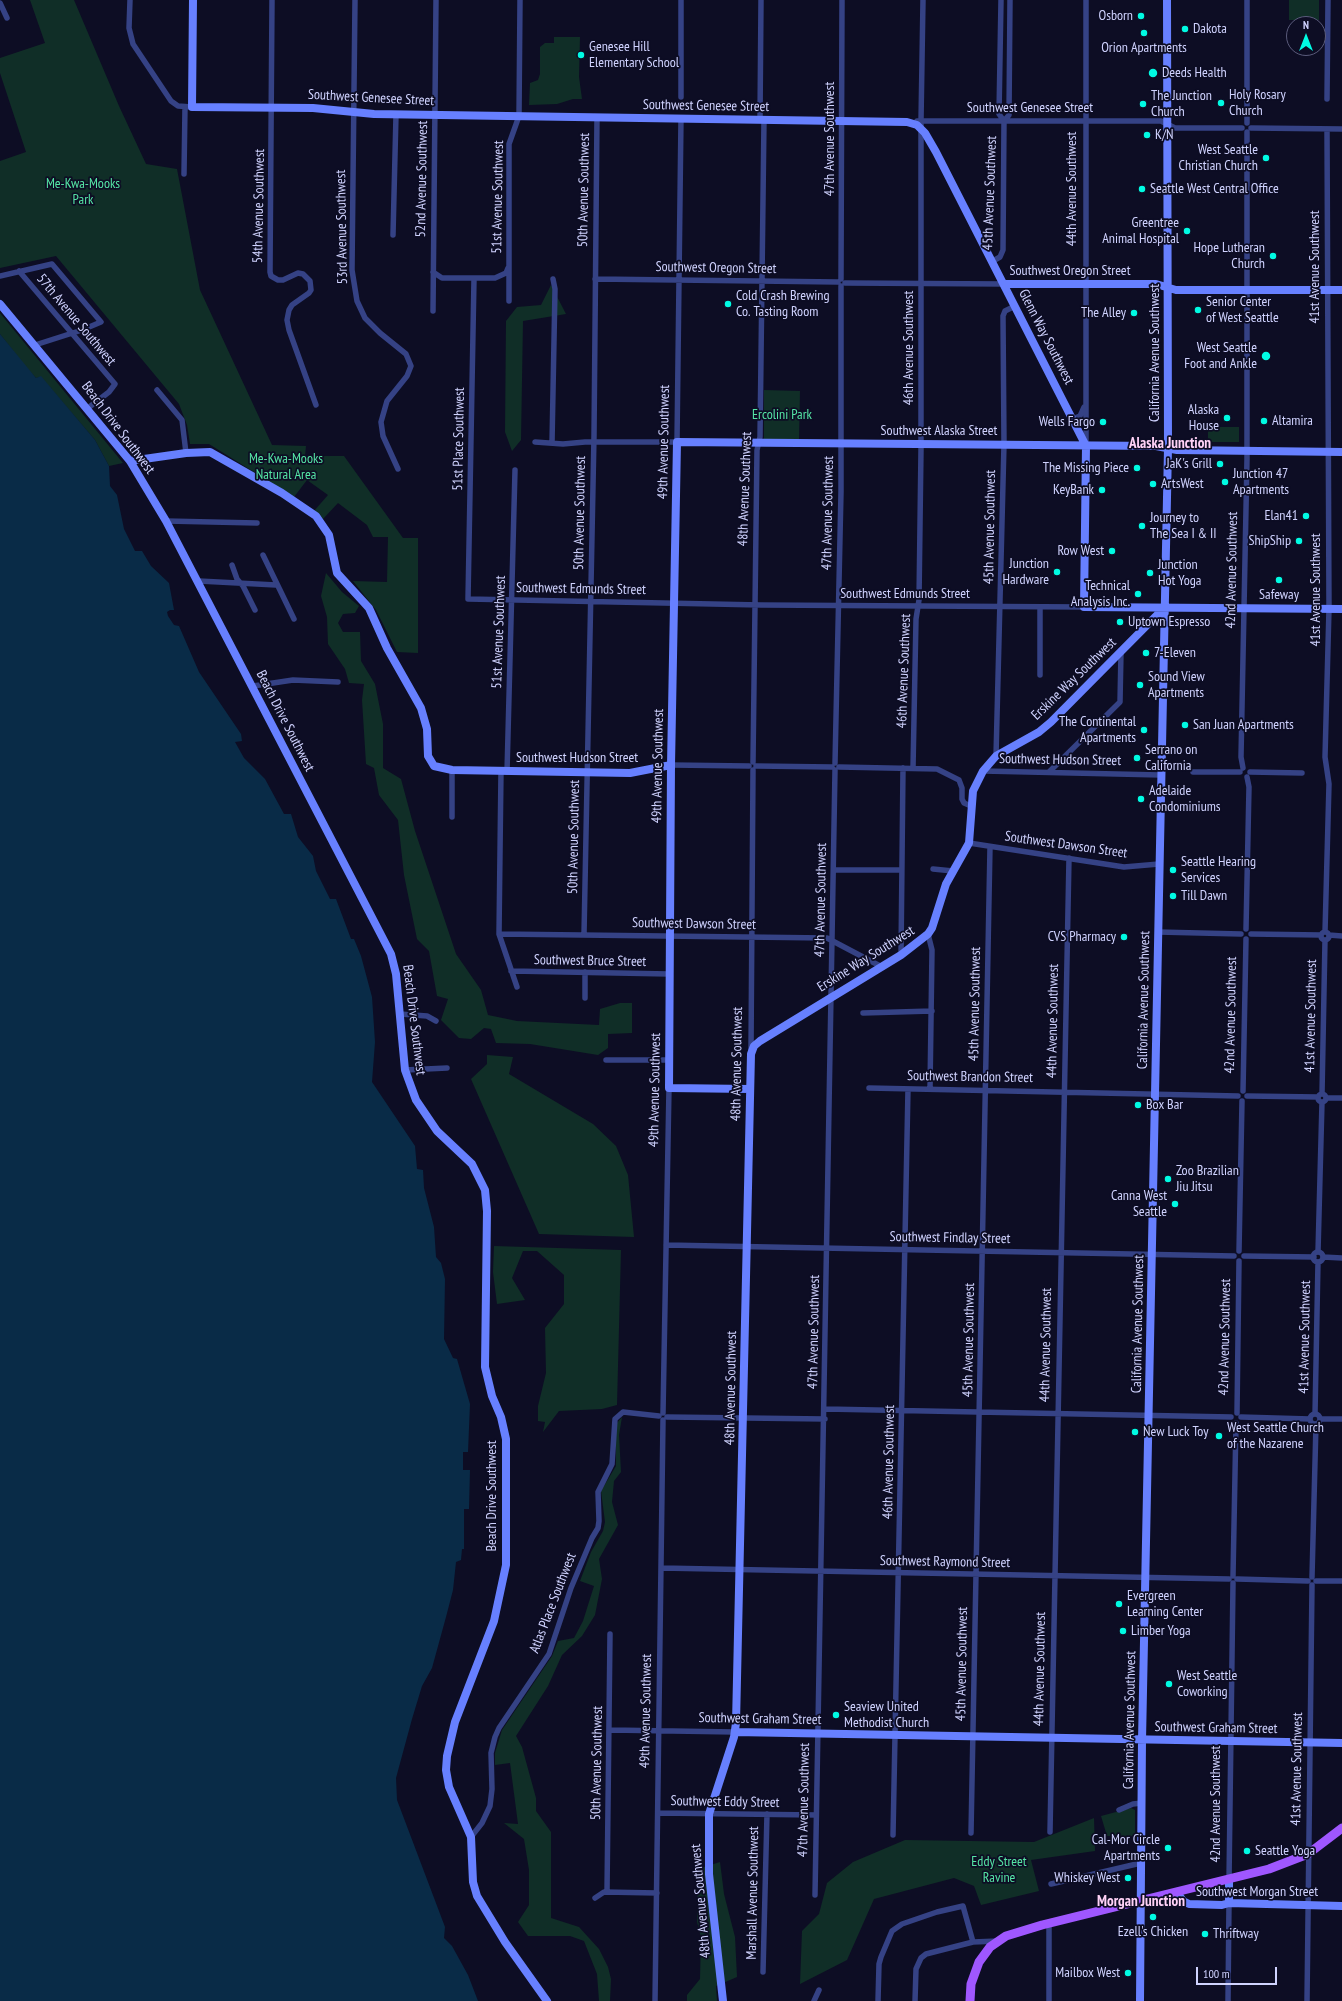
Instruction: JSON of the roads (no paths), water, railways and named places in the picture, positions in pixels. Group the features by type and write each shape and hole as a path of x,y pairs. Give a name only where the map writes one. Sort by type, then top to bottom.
{"main road":[{"path":"970,2001 971,1984 976,1969 984,1954 998,1941 1022,1930 1141,1902 1269,1869 1308,1854 1342,1828"}],"street":[{"name":"Southwest Genesee Street","path":"130,0 129,28 132,40 171,101 177,106 272,107 354,111 368,114 842,120 907,122 921,125 1004,121 1161,121 1175,128 1242,128"},
{"path":"184,174 194,0"},
{"name":"54th Avenue Southwest","path":"272,0 270,272 271,276 278,280 283,280 298,274 302,274 310,281 311,290 292,305 289,310 287,320 289,330 316,405"},
{"name":"53rd Avenue Southwest","path":"355,0 352,270 357,301 366,318 380,333 406,354 411,366 407,376 387,401 381,422 383,436 398,469"},
{"name":"52nd Avenue Southwest","path":"433,311 436,0"},
{"name":"51st Avenue Southwest","path":"509,301 509,144 519,116 520,0"},
{"path":"681,0 681,97"},
{"name":"48th Avenue Southwest","path":"724,2001 709,1874 708,1814 735,1732 740,1570 751,1054 757,450 760,437 762,281 761,0"},
{"name":"47th Avenue Southwest","path":"815,1895 817,1733 825,1409 830,997 834,870 841,444 842,0"},
{"name":"46th Avenue Southwest","path":"913,768 921,444 921,125 923,0"},
{"name":"45th Avenue Southwest","path":"1000,0 999,114 1004,121"},
{"name":"45th Avenue Southwest","path":"993,261 1000,257 1003,250 1004,121 1009,114 1010,0"},
{"name":"44th Avenue Southwest","path":"1084,607 1086,446 1086,0"},
{"name":"California Avenue Southwest","path":"1140,2001 1142,1740 1168,448 1167,0"},
{"path":"1247,0 1247,123 1249,130"},
{"path":"1327,99 1328,0"},
{"path":"0,3 7,18"},
{"path":"393,235 396,114"},
{"name":"50th Avenue Southwest","path":"584,934 597,117"},
{"name":"49th Avenue Southwest","path":"655,2001 669,1088 671,765 681,118"},
{"path":"1247,123 1243,125 1242,128 1249,130 1342,129"},
{"name":"Glenn Way Southwest","path":"921,125 993,261 1086,446"},
{"name":"41st Avenue Southwest","path":"1318,1252 1328,784 1325,757 1328,609 1327,129"},
{"name":"42nd Avenue Southwest","path":"1242,770 1241,756 1247,451 1249,130"},
{"path":"0,276 52,264 101,322 35,345"},
{"path":"433,272 442,278 495,278 506,273 509,267"},
{"name":"57th Avenue Southwest","path":"19,271 115,384 110,392 88,408"},
{"name":"51st Place Southwest","path":"468,600 474,279"},
{"path":"552,443 555,289 553,279"},
{"name":"Southwest Oregon Street","path":"595,279 841,283 1156,284 1176,290 1342,290"},
{"name":"Beach Drive Southwest","path":"0,304 88,408 130,461 166,521 199,581 387,944 395,968 406,1070 416,1100 437,1130 472,1164 485,1190 487,1201 485,1367 492,1396 501,1417 506,1439 506,1565 494,1621 455,1722 447,1756 446,1770 449,1787 471,1837 473,1882 477,1896 505,1942 547,2001"},
{"name":"45th Avenue Southwest","path":"996,756 1004,444 1003,316 1005,311 1015,306"},
{"path":"130,461 186,453 182,420 157,390"},
{"path":"1072,419 1082,414 1086,403"},
{"name":"Southwest Alaska Street","path":"535,442 1004,444 1156,446 1168,448 1247,451 1342,452"},
{"name":"Southwest Hudson Street","path":"186,453 210,452 305,508 320,522 330,535 337,573 369,608 387,648 421,708 427,729 428,756 431,764 439,769 504,772 640,772 671,765 937,769 959,780 962,788 962,799 964,803 971,806"},
{"name":"51st Avenue Southwest","path":"515,470 514,544 510,601 499,934 517,987"},
{"path":"166,521 257,523"},
{"path":"263,555 276,585 294,619"},
{"path":"232,565 237,579 255,610"},
{"path":"199,581 276,585"},
{"name":"Southwest Edmunds Street","path":"468,600 918,607 1342,610"},
{"path":"1040,607 1040,675"},
{"name":"Erskine Way Southwest","path":"751,1054 754,1046 760,1041 901,955 928,934 932,928 940,898 952,871 969,843 973,792 983,771 996,756 1039,732 1051,722 1164,608"},
{"path":"1049,772 1120,702 1121,652"},
{"path":"253,686 293,680 338,682"},
{"path":"901,955 903,768"},
{"path":"1194,772 1242,770 1247,768 1249,787 1248,932 1250,937 1246,939 1243,938 1241,934"},
{"path":"452,770 452,817"},
{"name":"Southwest Hudson Street","path":"983,771 1161,775"},
{"path":"1248,774 1302,773"},
{"name":"Southwest Dawson Street","path":"969,843 1124,867 1160,864"},
{"name":"45th Avenue Southwest","path":"971,1833 990,847"},
{"name":"44th Avenue Southwest","path":"1050,1832 1069,858"},
{"path":"933,869 952,871"},
{"path":"834,870 901,870"},
{"path":"1158,932 1241,934 1248,932 1342,936"},
{"name":"Southwest Dawson Street","path":"499,934 751,936 832,939 882,967"},
{"path":"928,934 932,950 930,1089"},
{"name":"42nd Avenue Southwest","path":"1242,1094 1246,939"},
{"name":"Southwest Bruce Street","path":"511,971 669,974"},
{"path":"585,972 585,998"},
{"path":"863,1013 932,1011"},
{"path":"400,1014 427,1016 436,1021"},
{"path":"606,1060 668,1060"},
{"path":"406,1070 447,1068"},
{"path":"669,1088 750,1089"},
{"name":"Southwest Brandon Street","path":"869,1088 1155,1094 1242,1094 1342,1098"},
{"name":"46th Avenue Southwest","path":"893,1835 908,1089"},
{"path":"1242,1094 1239,1099 1242,1101 1239,1251 1234,1256 1235,1259 1239,1261 1242,1260 1244,1256"},
{"name":"Southwest Findlay Street","path":"666,1245 1234,1256"},
{"path":"1239,1251 1244,1256 1314,1257"},
{"path":"1314,1257 1315,1253 1318,1252 1322,1254 1323,1257 1342,1258"},
{"path":"1314,1257 1318,1262 1323,1257"},
{"name":"42nd Avenue Southwest","path":"1237,1413 1239,1261"},
{"name":"41st Avenue Southwest","path":"1315,1414 1318,1262"},
{"path":"825,1409 1231,1417 1233,1414 1237,1413 1241,1418"},
{"name":"Atlas Place Southwest","path":"471,1837 479,1829 490,1806 492,1789 491,1753 495,1737 499,1728 549,1654 571,1588 589,1544 598,1528 598,1492 612,1464 615,1419 619,1414 626,1412 663,1417"},
{"path":"1310,1419 1312,1415 1315,1414 1319,1415 1320,1419"},
{"path":"663,1417 824,1419"},
{"path":"1231,1417 1232,1421 1236,1422 1240,1421 1241,1418 1310,1419 1316,1424 1320,1419"},
{"path":"1320,1419 1342,1419"},
{"name":"42nd Avenue Southwest","path":"1228,2001 1230,1741 1236,1422"},
{"name":"41st Avenue Southwest","path":"1307,2001 1309,1743 1316,1424"},
{"name":"Southwest Raymond Street","path":"661,1568 1342,1581"},
{"name":"50th Avenue Southwest","path":"607,1892 610,1634"},
{"name":"Southwest Graham Street","path":"610,1730 1342,1743"},
{"path":"1119,1810 1133,1804 1142,1803"},
{"name":"Southwest Eddy Street","path":"658,1813 816,1815"},
{"name":"Marshall Avenue Southwest","path":"763,1972 767,1814"},
{"path":"1051,1884 1141,1862"},
{"path":"594,1898 607,1892 657,1893"},
{"name":"Southwest Morgan Street","path":"1177,1892 1183,1901 1189,1904 1222,1905 1229,1903 1342,1906"},
{"path":"878,2001 879,1964 892,1931 908,1921 963,1906 973,1942"},
{"path":"1049,1923 1049,2001"},
{"path":"915,2001 916,1969 921,1958 926,1954 973,1942 998,1941"},
{"path":"814,2001 819,1990"}],"water":[{"path":"0,334 36,378 41,376 95,440 109,466 110,486 117,495 124,529 135,551 142,551 151,566 169,583 174,610 167,612 168,616 174,625 179,626 199,672 241,734 242,741 235,742 244,758 265,779 284,814 291,814 298,837 313,856 316,871 330,899 336,899 351,939 354,939 361,956 372,997 375,1042 372,1082 415,1146 417,1169 423,1170 424,1188 434,1227 436,1257 441,1263 445,1279 444,1339 453,1358 457,1359 470,1404 468,1452 463,1452 463,1470 470,1470 469,1509 464,1509 464,1549 462,1549 461,1560 456,1562 453,1590 446,1617 432,1668 422,1686 396,1778 397,1800 445,1927 444,1938 452,1946 468,1975 478,2001 0,2001"}],"place":[{"name":"Osborn","path":"1141,16"},
{"name":"Dakota","path":"1185,29"},
{"name":"Orion Apartments","path":"1144,33"},
{"name":"Genesee Hill Elementary School","path":"581,55"},
{"name":"Deeds Health","path":"1153,73"},
{"name":"Holy Rosary Church","path":"1221,103"},
{"name":"The Junction Church","path":"1143,104"},
{"name":"K/N","path":"1147,135"},
{"name":"West Seattle Christian Church","path":"1266,158"},
{"name":"Seattle West Central Office","path":"1142,189"},
{"name":"Greentree Animal Hospital","path":"1187,231"},
{"name":"Hope Lutheran Church","path":"1273,256"},
{"name":"Cold Crash Brewing Co. Tasting Room","path":"728,304"},
{"name":"Senior Center of West Seattle","path":"1198,310"},
{"name":"The Alley","path":"1134,313"},
{"name":"West Seattle Foot and Ankle","path":"1266,356"},
{"name":"Alaska House","path":"1227,418"},
{"name":"Altamira","path":"1264,421"},
{"name":"Wells Fargo","path":"1103,422"},
{"name":"JaK's Grill","path":"1220,464"},
{"name":"The Missing Piece","path":"1137,468"},
{"name":"Junction 47 Apartments","path":"1225,482"},
{"name":"ArtsWest","path":"1153,484"},
{"name":"KeyBank","path":"1102,490"},
{"name":"Elan41","path":"1306,516"},
{"name":"Journey to The Sea I & II","path":"1142,526"},
{"name":"ShipShip","path":"1299,541"},
{"name":"Row West","path":"1112,551"},
{"name":"Junction Hardware","path":"1057,572"},
{"name":"Junction Hot Yoga","path":"1150,573"},
{"name":"Safeway","path":"1279,580"},
{"name":"Technical Analysis Inc.","path":"1138,594"},
{"name":"Uptown Espresso","path":"1120,622"},
{"name":"7-Eleven","path":"1146,653"},
{"name":"Sound View Apartments","path":"1140,685"},
{"name":"San Juan Apartments","path":"1185,725"},
{"name":"The Continental Apartments","path":"1144,730"},
{"name":"Serrano on California","path":"1137,758"},
{"name":"Adelaide Condominiums","path":"1141,799"},
{"name":"Seattle Hearing Services","path":"1173,870"},
{"name":"Till Dawn","path":"1173,896"},
{"name":"CVS Pharmacy","path":"1124,937"},
{"name":"Box Bar","path":"1138,1105"},
{"name":"Zoo Brazilian Jiu Jitsu","path":"1168,1179"},
{"name":"Canna West Seattle","path":"1175,1204"},
{"name":"New Luck Toy","path":"1135,1432"},
{"name":"West Seattle Church of the Nazarene","path":"1219,1436"},
{"name":"Evergreen Learning Center","path":"1119,1604"},
{"name":"Limber Yoga","path":"1123,1631"},
{"name":"West Seattle Coworking","path":"1169,1684"},
{"name":"Seaview United Methodist Church","path":"836,1715"},
{"name":"Cal-Mor Circle Apartments","path":"1168,1848"},
{"name":"Seattle Yoga","path":"1247,1851"},
{"name":"Whiskey West","path":"1128,1878"},
{"name":"Ezell's Chicken","path":"1153,1917"},
{"name":"Thriftway","path":"1205,1934"},
{"name":"Mailbox West","path":"1128,1973"}],"district":[{"name":"Alaska Junction","path":"1170,444"},
{"name":"Morgan Junction","path":"1141,1902"}],"park label":[{"name":"Me-Kwa-Mooks Park","path":"83,192"},
{"name":"Ercolini Park","path":"782,415"},
{"name":"Me-Kwa-Mooks Natural Area","path":"286,468"},
{"name":"Eddy Street Ravine","path":"999,1870"}]}
